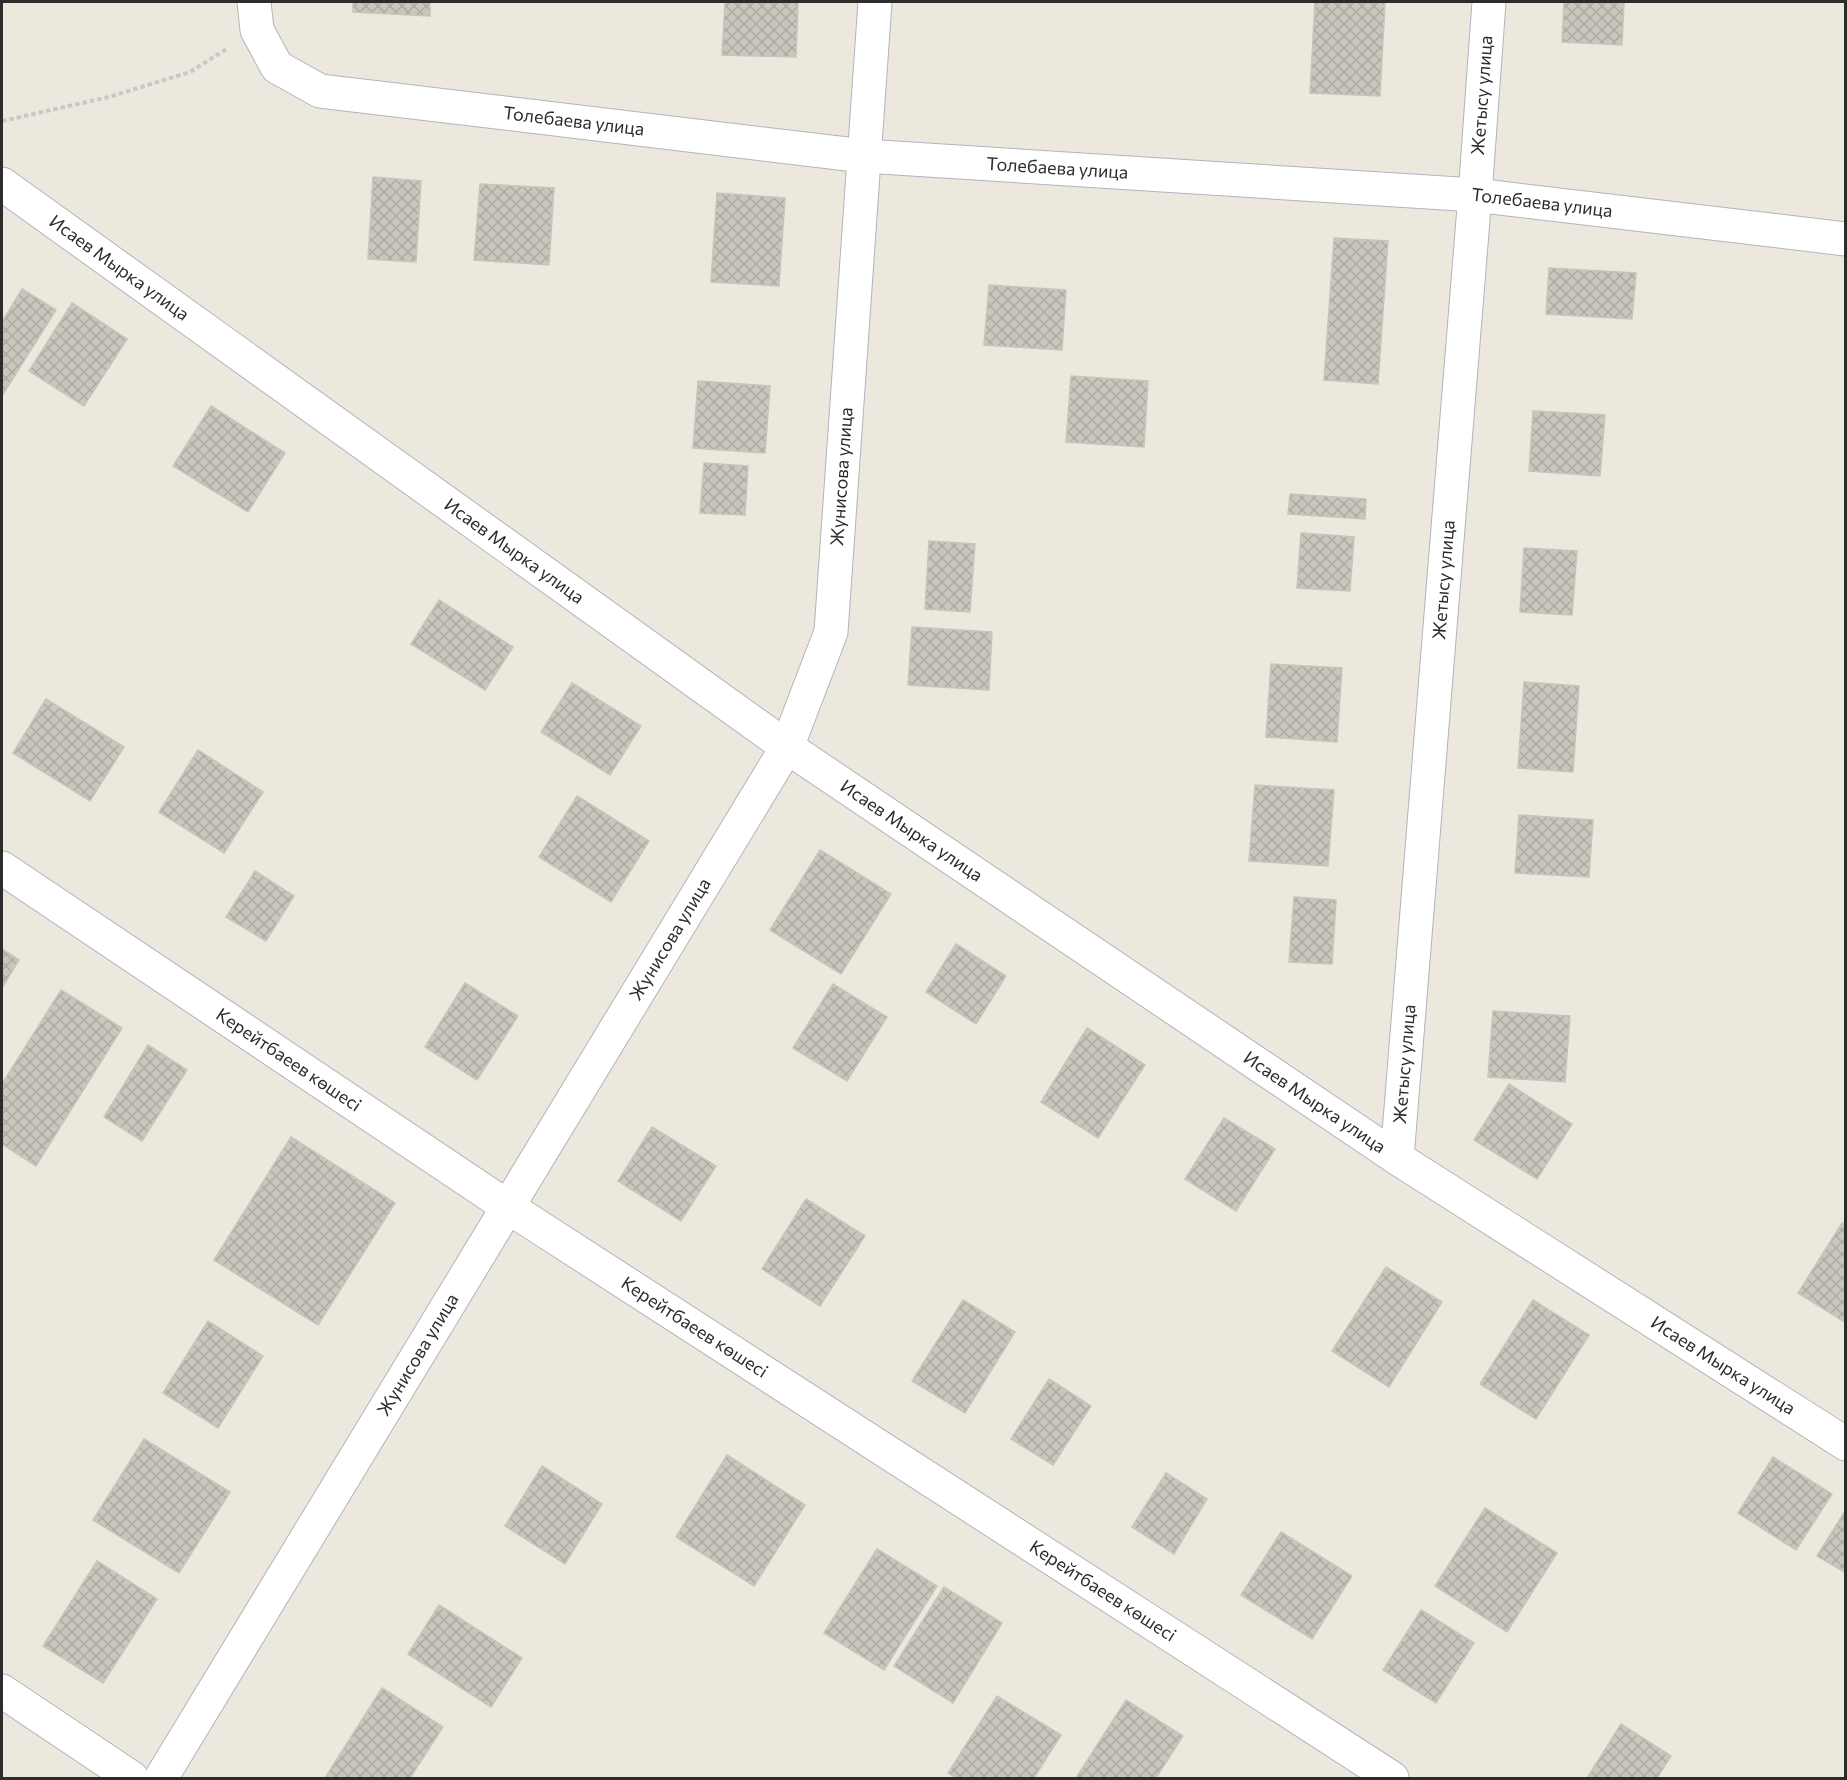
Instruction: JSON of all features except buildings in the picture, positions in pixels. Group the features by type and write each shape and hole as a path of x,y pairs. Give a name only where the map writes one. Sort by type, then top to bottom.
{"street":[{"name":"Жунисова улица","path":"160,1779 787,747 831,632 875,2"},
{"name":"Жетысу улица","path":"1397,1158 1489,2"},
{"name":"Толебаева улица","path":"255,16 277,67 320,91 864,156 1475,195 1845,239"},
{"name":"Исаев Мырка улица","path":"2,184 787,747 1397,1158 1845,1444"},
{"name":"Керейтбаеев көшесі","path":"2,868 508,1207 1392,1779"},
{"path":"2,1691 132,1779"}],"path":[{"path":"2,121 109,97 190,72 255,16"}]}
